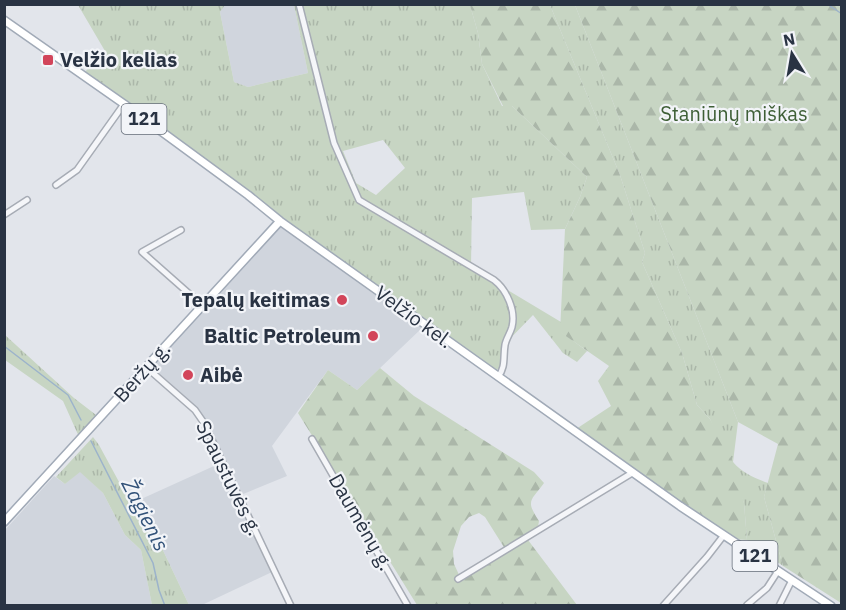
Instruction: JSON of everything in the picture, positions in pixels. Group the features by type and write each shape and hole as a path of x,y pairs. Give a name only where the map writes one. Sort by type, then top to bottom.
{"main road":[{"name":"Velžio kel.","path":"4,20 124,104 280,221 632,473 831,606"},
{"name":"Beržų g.","path":"4,522 280,221"}],"street":[{"path":"299,4 334,143 359,200 494,280 506,294 511,309 512,325 505,341 504,366 498,377"},
{"path":"56,185 77,170 124,104"},
{"path":"4,215 27,200"},
{"path":"181,230 142,252 202,305"},
{"name":"Spaustuvės g.","path":"146,367 195,410 204,423 291,606"},
{"name":"Daumėnų g.","path":"312,439 408,606"},
{"path":"458,579 624,480 632,473"},
{"path":"663,606 724,535"},
{"path":"747,605 766,588 778,571"},
{"path":"779,606 792,580"}],"shaded area":[{"path":"223,5 294,5 308,73 248,87 234,82 220,12"},
{"path":"280,221 422,323 422,328 357,390 328,370 272,446 287,476 236,497 272,572 202,605 189,605 139,500 225,461 206,421 151,368 195,313"},
{"path":"80,471 103,493 125,535 141,550 152,605 5,606 5,530 54,476 65,484"}],"green space":[{"path":"78,5 225,5 220,12 234,82 248,87 308,73 294,5 470,5 478,33 482,64 502,106 512,106 587,177 565,229 531,230 524,192 472,198 471,268 561,322 561,332 587,351 577,362 563,353 533,315 503,346 502,365 496,371 498,377 82,75 105,51","holes":["383,140 405,168 376,195 356,183 343,151"]},
{"name":"Staniūnų miškas","path":"470,5 550,5 620,175 645,253 642,262 682,353 697,405 710,419 733,462 744,503 747,540 729,539 573,431 611,406 598,381 609,366 560,332 565,229 587,177 512,106 503,106 482,64 478,33"},
{"path":"550,5 575,5 738,422 733,462 745,472 768,483 764,497 783,566 747,540 744,503 710,419 697,405 682,353 642,262 645,253 620,175"},
{"name":"Staniūnų miškas","path":"575,5 841,5 841,603 783,566 764,497 778,444 738,422"},
{"path":"5,335 74,398 100,418 80,439 63,401 5,360"},
{"path":"380,368 414,396 534,472 544,483 531,501 532,509 539,521 538,527 525,536 577,605 417,605 298,413 328,370 357,390","holes":["479,513 485,517 507,552 461,579 454,564 453,551 461,526 469,517"]},
{"path":"93,437 131,504 139,500 189,605 152,605 141,550 125,535 103,493 80,472 65,484 56,477"}],"waterway":[{"path":"827,4 842,14"},
{"name":"Žagienis","path":"4,346 68,395 81,420"},
{"name":"Žagienis","path":"91,441 153,563 165,606"}],"place":[{"name":"Velžio kelias","path":"48,60"},
{"name":"Tepalų keitimas","path":"342,300"},
{"name":"Baltic Petroleum","path":"373,336"},
{"name":"Aibė","path":"188,375"}]}
